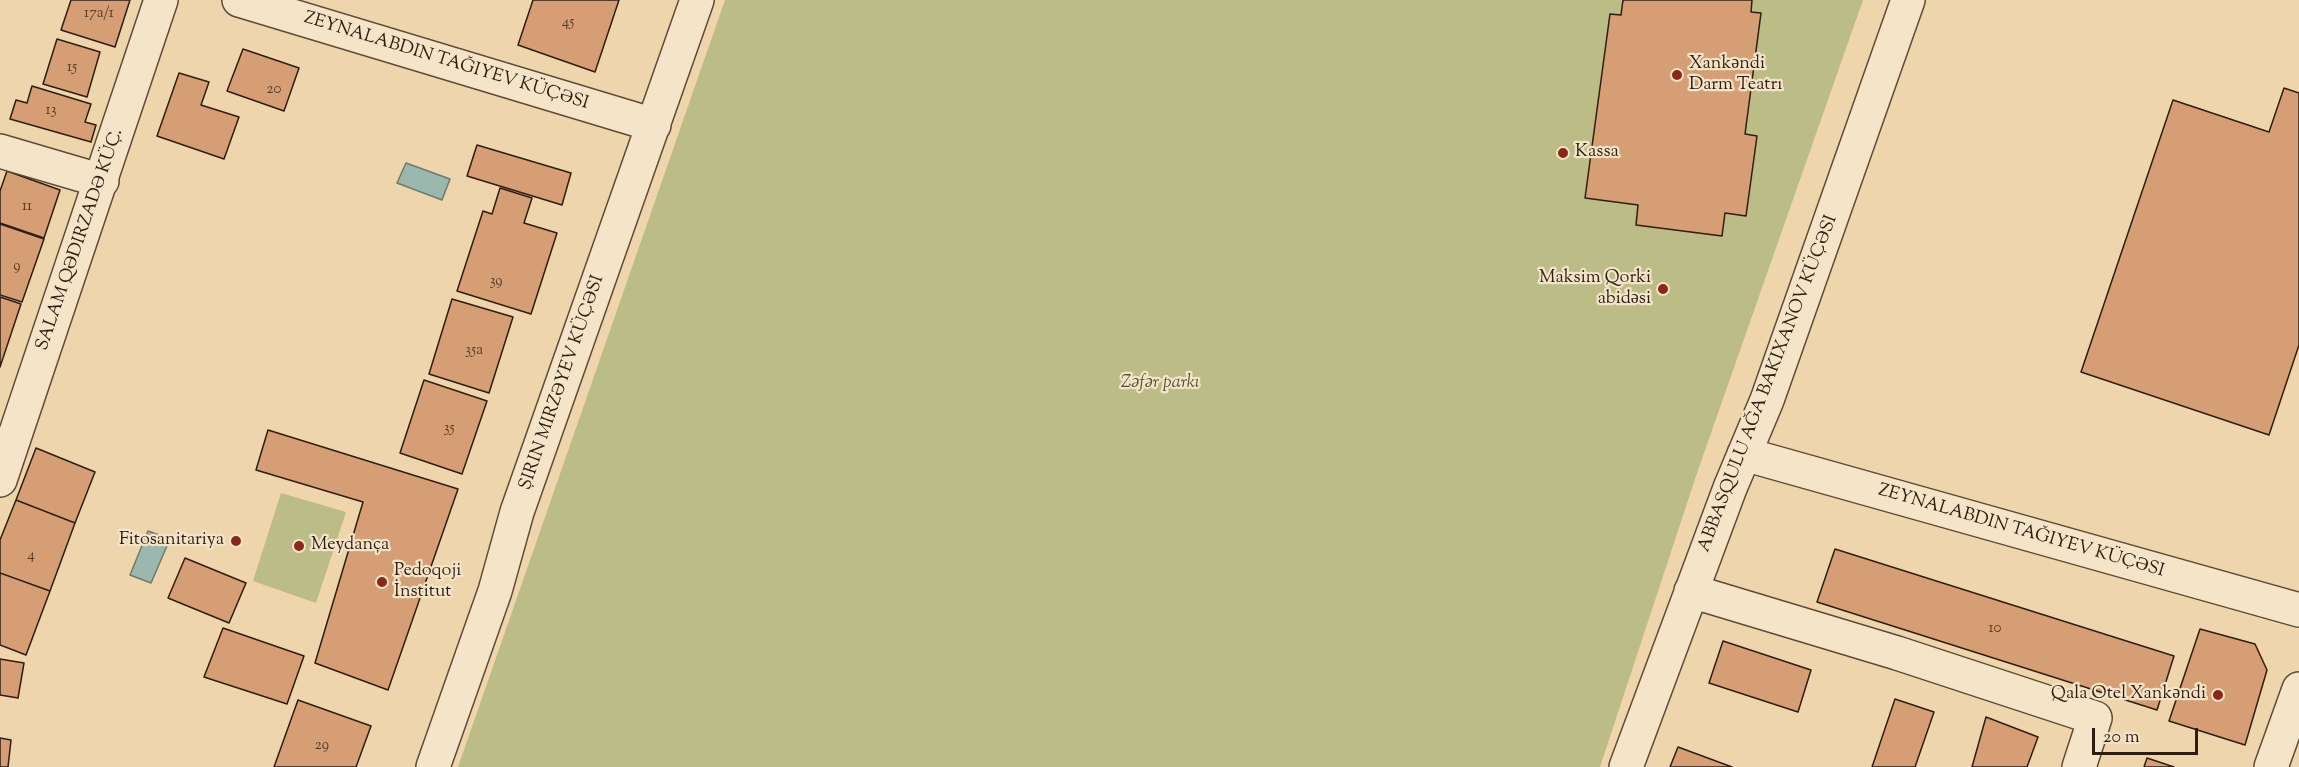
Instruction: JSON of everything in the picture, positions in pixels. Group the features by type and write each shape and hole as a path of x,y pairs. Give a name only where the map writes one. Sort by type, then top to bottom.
{"street":[{"name":"SALAM QƏDIRZADƏ KÜÇ.","path":"0,480 161,0"},
{"path":"239,0 654,125"},
{"name":"ŞIRIN MIRZƏYEV KÜÇƏSI","path":"433,767 495,591 517,512 697,0"},
{"path":"1626,767 1691,591 1767,400 1908,0"},
{"path":"0,151 102,181"},
{"path":"1744,454 2299,610"},
{"path":"1691,591 1897,653 2095,718 2079,767"},
{"path":"2271,767 2299,689"}],"green space":[{"name":"Zəfər parkı","path":"725,0 1863,0 1697,473 1600,767 458,767"},
{"name":"Meydança","path":"281,493 346,512 316,603 253,581"}],"water":[{"path":"406,163 450,179 442,200 397,183"},
{"path":"148,531 170,539 151,583 130,575"}],"building":[{"path":"71,0 130,0 115,47 61,30"},
{"path":"533,0 619,0 595,72 518,45"},
{"name":"Xankəndi Darm Teatrı","path":"1623,0 1752,0 1751,12 1761,13 1745,134 1757,136 1746,216 1725,213 1722,236 1636,225 1638,205 1585,198 1610,14 1621,15"},
{"path":"57,39 100,52 87,97 43,84"},
{"path":"243,49 299,68 284,111 227,91"},
{"path":"179,73 209,82 201,105 239,117 224,159 157,136"},
{"path":"32,86 91,104 85,122 96,125 91,142 10,119 16,100 27,103"},
{"path":"2284,88 2299,93 2299,345 2269,435 2081,372 2173,100 2269,132"},
{"path":"477,145 571,173 562,205 467,176"},
{"path":"7,171 60,190 44,238 0,223 0,191"},
{"path":"500,188 532,198 524,223 557,233 531,314 457,291 483,211 492,214"},
{"path":"0,224 44,239 22,302 0,295"},
{"path":"0,297 21,304 0,367"},
{"path":"452,299 513,317 489,393 429,374"},
{"path":"424,380 487,401 462,474 400,453"},
{"name":"Pedoqoji İnstitut","path":"268,430 458,489 388,690 315,663 363,502 256,470"},
{"path":"36,448 95,472 75,523 16,500"},
{"path":"16,500 75,523 50,591 0,573 0,540"},
{"path":"1835,549 2174,656 2157,710 1817,602"},
{"path":"185,558 246,583 229,623 168,598"},
{"path":"0,573 50,591 26,655 0,645"},
{"path":"223,628 304,656 287,704 204,677"},
{"name":"Qala Otel Xankəndi","path":"2200,629 2255,644 2267,670 2245,745 2169,721"},
{"path":"1723,641 1811,670 1798,712 1709,683"},
{"path":"0,659 24,663 18,698 0,695"},
{"path":"1895,699 1934,712 1915,767 1872,767"},
{"path":"298,700 371,726 356,767 274,767"},
{"path":"1986,717 2038,737 2027,767 1972,767"},
{"path":"0,738 11,740 8,767 0,767"},
{"path":"1678,747 1732,767 1670,767"},
{"path":"2147,758 2174,767 2144,767"}],"place":[{"name":"Xankəndi Darm Teatrı","path":"1677,75"},
{"name":"Kassa","path":"1563,153"},
{"name":"Maksim Qorki abidəsi","path":"1663,289"},
{"name":"Fitosanitariya","path":"236,541"},
{"name":"Meydança","path":"299,546"},
{"name":"Pedoqoji İnstitut","path":"382,582"},
{"name":"Qala Otel Xankəndi","path":"2218,695"}]}
